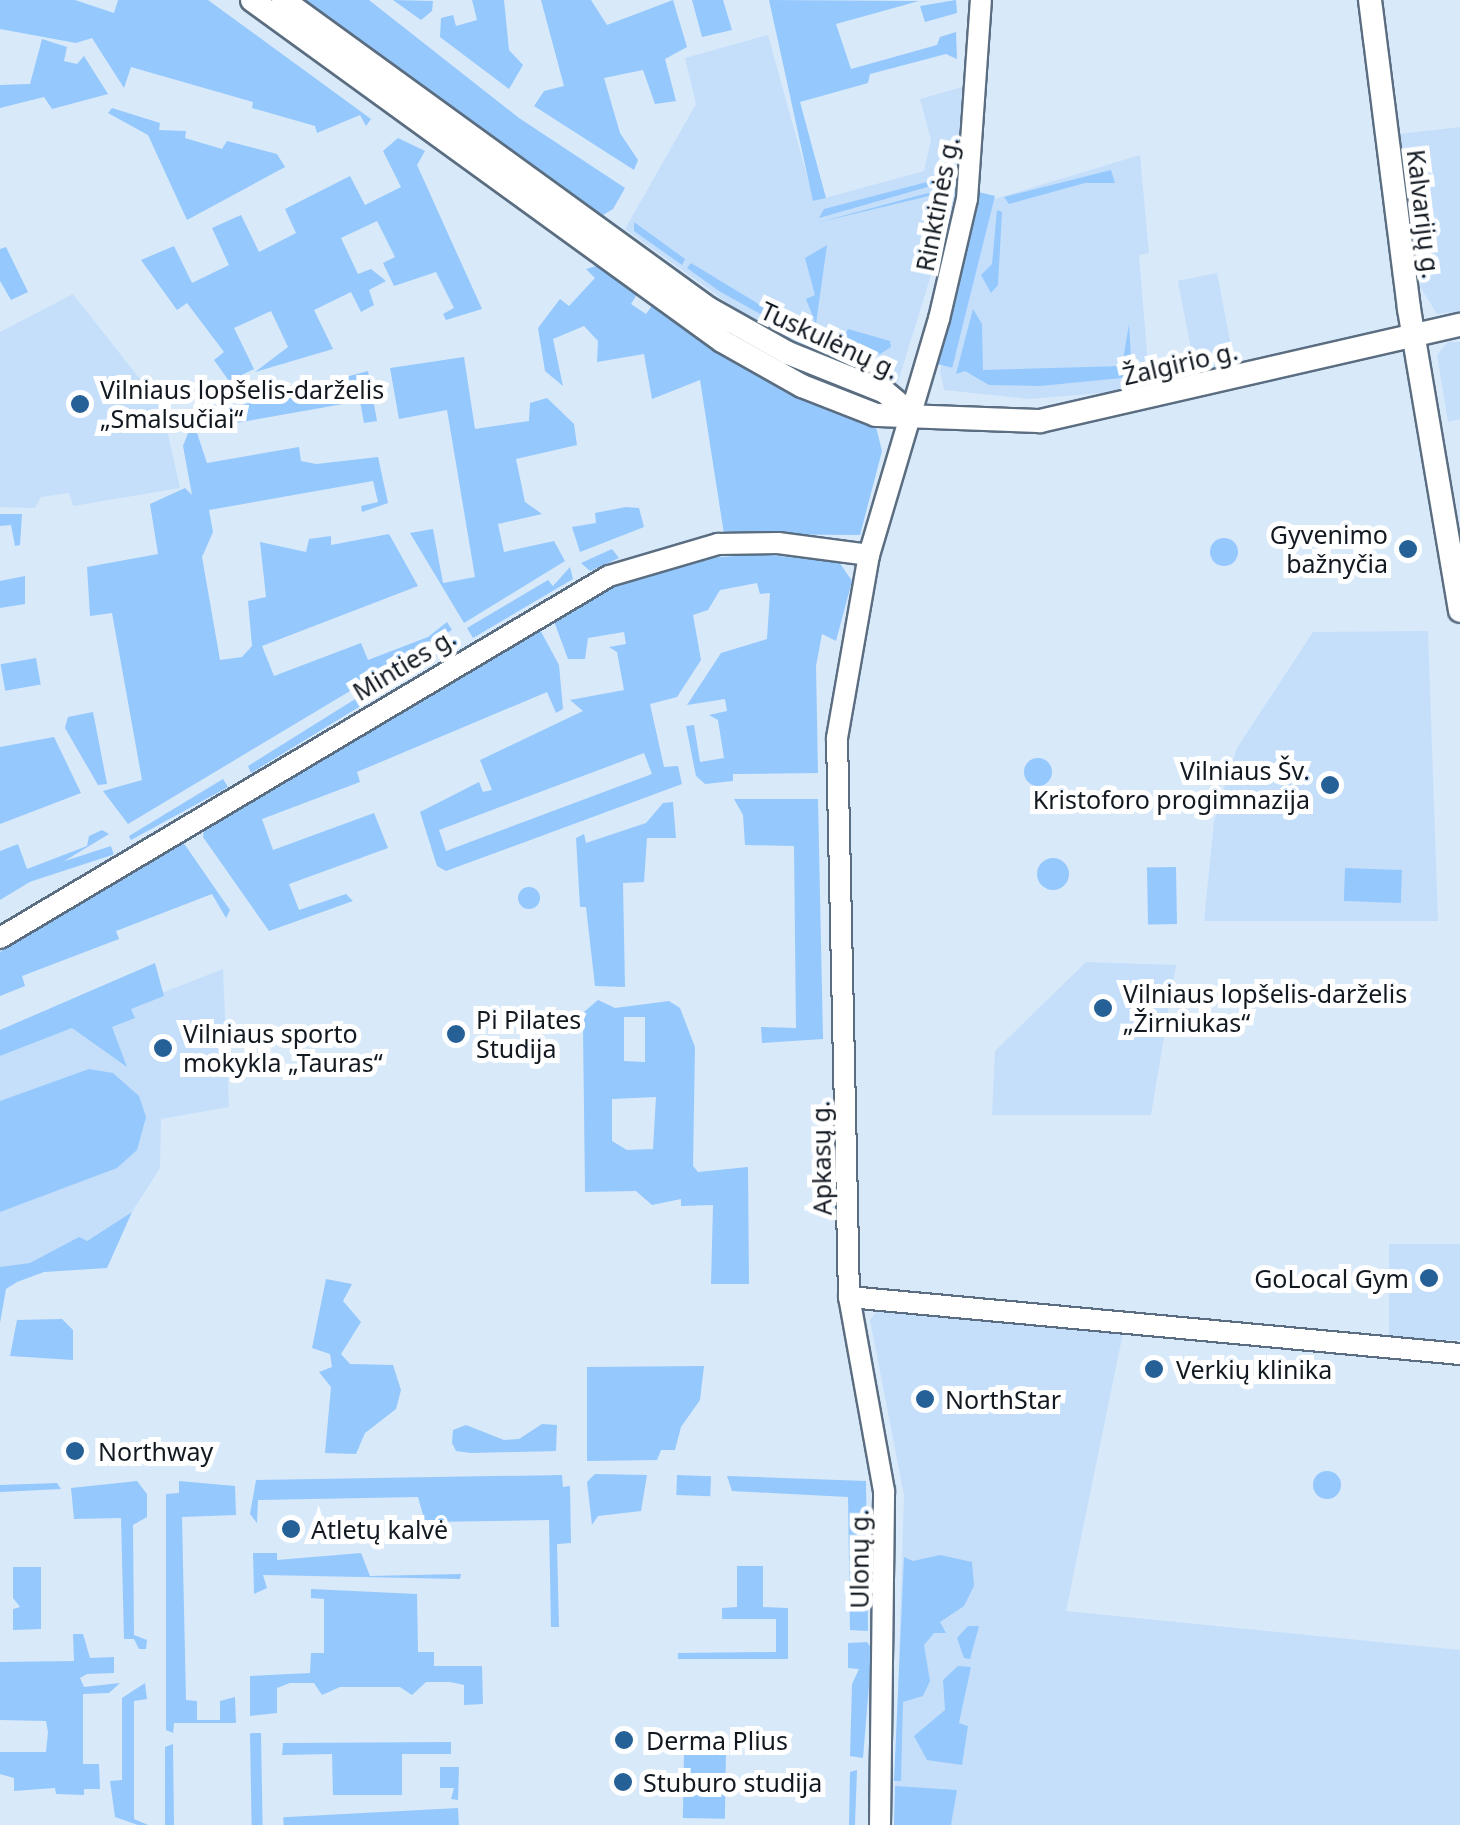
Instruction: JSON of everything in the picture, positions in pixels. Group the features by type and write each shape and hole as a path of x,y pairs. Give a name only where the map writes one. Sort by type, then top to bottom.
{"main road":[{"name":"Tuskulėnų g.","path":"252,0 746,356 876,415 910,412"},
{"name":"Tuskulėnų g.","path":"283,0 708,308 788,353 885,392 910,412"},
{"name":"Rinktinės g.","path":"910,412 940,319 973,165 981,0"},
{"name":"Kalvarijų g.","path":"1370,0 1413,336 1460,610"},
{"name":"Žalgirio g.","path":"910,412 972,423 1040,422 1460,325"},
{"name":"Apkasų g.","path":"849,1297 838,738 869,555 910,412"},
{"name":"Minties g.","path":"0,938 609,576 718,544 869,555"},
{"path":"849,1297 1460,1354"},
{"name":"Ulonų g.","path":"849,1297 884,1491 880,1825"}],"shaded area":[{"path":"0,0 75,0 114,13 118,0 208,0 371,119 366,126 360,115 317,133 315,126 252,108 253,102 131,67 124,88 92,38 76,43 0,29"},
{"path":"295,0 369,0 519,118 625,188 613,209 603,215"},
{"path":"393,0 433,1 432,11 421,20"},
{"path":"472,0 504,0 509,50 523,65 509,89 440,37 441,18 453,15 456,26 477,20"},
{"path":"541,0 591,0 607,25 673,0 687,47 665,59 676,101 655,104 643,70 604,78 620,133 638,160 634,170 534,106 544,91 564,86"},
{"path":"692,0 723,0 732,30 702,37"},
{"path":"769,0 919,1 836,24 851,69 937,45 940,37 956,32 957,59 946,54 870,74 868,83 800,102 826,198 813,201"},
{"path":"956,0 957,13 925,22 920,6"},
{"path":"768,35 814,201 924,171 931,140 920,99 969,85 957,191 898,382 891,385 757,324 625,229 696,104 685,58"},
{"path":"42,39 67,47 64,61 77,64 84,56 108,94 52,109 44,97 0,108 0,85 30,84"},
{"path":"112,108 160,123 159,130 186,131 185,138 222,149 227,141 277,154 285,167 187,220 148,135 108,113"},
{"path":"1460,127 1460,311 1437,314 1421,288 1399,134"},
{"path":"398,138 425,151 417,165 482,309 446,320 443,314 454,308 436,272 394,286 383,263 395,257 377,221 341,238 358,274 371,269 386,281 369,290 374,305 361,312 351,292 314,310 333,349 255,372 288,347 271,311 234,328 254,369 229,381 214,360 224,352 187,303 177,310 141,260 174,246 192,283 229,265 212,228 241,215 259,252 296,233 285,209 350,176 365,205 401,187 383,151"},
{"path":"1140,155 1149,253 1139,255 1150,389 1029,399 944,390 940,371 985,202"},
{"path":"1111,170 1115,183 1085,183 1009,204 1004,197"},
{"path":"946,177 945,182 819,218 824,209"},
{"path":"979,192 995,196 952,368 936,364"},
{"path":"928,193 937,194 816,223"},
{"path":"997,210 1002,212 998,285 991,293 981,275 992,264"},
{"path":"634,222 685,259 682,265 634,231"},
{"path":"827,245 816,324 844,354 824,345 806,299 815,295 805,258"},
{"path":"6,247 28,292 11,300 0,281 0,249"},
{"path":"691,263 798,328 800,336 719,291 687,268"},
{"path":"600,265 639,291 631,304 646,314 654,303 876,427 882,451 860,535 724,534 700,380 652,399 644,354 597,362 598,341 584,326 553,339 563,386 545,371 538,328 560,299 569,306 595,278 586,269"},
{"path":"1217,273 1236,369 1196,377 1178,281"},
{"name":"Vilniaus lopšelis-darželis „Smalsučiai“","path":"73,294 162,407 180,488 73,506 69,493 41,497 35,508 0,507 0,332"},
{"path":"973,309 982,324 983,370 1122,366 1129,324 1132,377 1040,386 989,385 965,371 956,374"},
{"path":"848,329 890,341 891,347 880,354 857,347 844,337"},
{"path":"1448,342 1460,342 1460,419 1448,422 1437,355"},
{"path":"464,357 475,429 529,421 530,403 547,398 574,424 577,445 516,459 525,502 542,514 498,524 504,552 554,541 565,561 464,623 410,533 433,529 443,583 475,577 447,410 399,419 390,368"},
{"path":"368,371 377,421 364,423 360,401 196,430 207,463 299,447 301,461 316,464 378,457 388,503 362,512 361,506 378,502 373,481 209,510 213,532 202,557 220,660 242,657 252,646 248,601 266,597 260,542 306,552 309,539 331,536 331,545 389,534 418,586 262,646 274,676 361,643 368,660 428,637 447,622 452,630 128,824 103,791 142,780 112,613 90,616 87,567 158,554 150,504 185,488 192,495 183,446 194,418"},
{"path":"639,508 644,527 580,552 572,527 596,523 595,513"},
{"path":"0,514 22,514 20,545 15,546 11,525 0,526"},
{"path":"1224,538 1234,542 1238,552 1234,562 1224,566 1214,562 1210,552 1214,542"},
{"path":"612,549 619,558 590,571 581,563"},
{"path":"760,554 839,562 852,581 836,641 822,634 816,666 818,773 733,774 733,781 705,784 696,776 686,726 694,725 700,762 724,758 718,720 709,715 727,711 725,699 687,705 721,653 767,639 770,593 760,594 757,583 720,590 708,610 693,615 701,660 677,697 650,704 664,767 678,766 682,784 446,871 437,866 420,812 479,782 483,792 492,790 480,760 583,711 570,700 624,690 617,652 609,647 626,644 624,632 588,638 585,659 568,659 552,616 634,576 696,559","holes":["644,753 652,774 446,851 439,830"]},
{"path":"570,567 573,579 473,638 467,628 548,580 553,586"},
{"path":"25,576 25,604 0,608 0,581"},
{"path":"538,626 559,665 563,709 556,713 547,692 357,772 360,782 262,819 273,850 374,813 388,848 289,884 299,910 346,894 353,901 269,931 203,837 204,828"},
{"name":"Vilniaus Šv. Kristoforo progimnazija","path":"1428,631 1438,921 1204,921 1214,821 1237,748 1313,632"},
{"path":"456,636 458,648 409,668 408,677 251,773 248,766"},
{"path":"36,658 41,685 5,691 1,664"},
{"path":"93,712 107,784 98,785 65,728 68,717"},
{"path":"54,737 81,793 0,824 0,747"},
{"path":"1038,758 1048,762 1052,772 1048,782 1038,786 1028,782 1024,772 1028,762"},
{"path":"223,779 228,787 131,840 129,836"},
{"path":"734,799 818,799 823,1039 762,1043 761,1027 796,1028 794,846 745,845 743,815"},
{"path":"673,802 676,838 647,838 644,882 623,883 625,987 595,986 586,907 580,907 576,838 584,834 586,843 646,823 663,803"},
{"path":"102,830 109,834 0,900 0,851 18,844 27,869 87,846 89,836"},
{"path":"183,842 230,910 226,918 212,894 116,931 119,939 22,976 25,986 0,996 0,952"},
{"path":"111,846 114,855 0,892 0,882"},
{"path":"1053,858 1064,863 1069,874 1064,885 1053,890 1042,885 1037,874 1042,863"},
{"path":"1176,867 1177,924 1148,924 1147,868"},
{"path":"1345,868 1402,870 1401,903 1344,901"},
{"path":"525,887 533,887 540,898 533,909 525,909 518,902 518,894"},
{"name":"Vilniaus lopšelis-darželis „Žirniukas“","path":"1086,962 1176,965 1151,1115 992,1115 995,1051"},
{"path":"155,963 164,996 131,1009 135,1018 112,1027 127,1067 72,1028 0,1056 0,1030"},
{"path":"223,969 229,1107 161,1119 160,1168 132,1212 37,1273 0,1287 0,1056"},
{"path":"598,1000 615,1008 669,1001 680,1008 695,1047 693,1166 698,1172 748,1167 749,1284 711,1284 713,1205 681,1206 681,1199 652,1205 636,1191 585,1192 584,1012","holes":["624,1017 645,1017 645,1062 624,1061","656,1097 653,1149 627,1150 612,1141 612,1099"]},
{"path":"89,1069 113,1073 139,1096 146,1117 137,1150 117,1168 0,1212 0,1101"},
{"path":"132,1212 107,1268 44,1272 17,1282 6,1289 0,1323 0,1267 30,1263 79,1237 87,1241"},
{"path":"1389,1244 1460,1244 1460,1340 1389,1340"},
{"path":"326,1279 352,1284 343,1301 361,1322 341,1354 350,1364 393,1365 401,1390 396,1409 365,1433 356,1454 325,1453 331,1387 319,1372 332,1367 330,1354 312,1348"},
{"path":"880,1307 1123,1333 1066,1611 1460,1650 1460,1825 894,1825 904,1495 870,1320"},
{"path":"62,1319 73,1330 73,1360 10,1356 17,1320"},
{"path":"704,1366 700,1400 681,1427 675,1450 661,1450 657,1460 587,1461 587,1367"},
{"path":"542,1424 557,1425 556,1451 471,1453 456,1451 452,1443 453,1430 466,1425 504,1440 519,1439"},
{"path":"1327,1471 1337,1475 1341,1485 1337,1495 1327,1499 1317,1495 1313,1485 1317,1475"},
{"path":"595,1474 647,1475 641,1511 598,1516 592,1525 587,1482"},
{"path":"562,1475 563,1487 570,1486 571,1543 557,1544 559,1627 551,1627 549,1520 425,1522 418,1497 258,1500 257,1523 250,1514 256,1480"},
{"path":"677,1475 711,1476 710,1496 676,1495"},
{"path":"727,1476 866,1481 868,1631 850,1630 848,1497 732,1491"},
{"path":"137,1481 147,1494 147,1517 133,1525 134,1635 147,1640 146,1649 139,1649 134,1639 124,1639 121,1518 74,1519 71,1488"},
{"path":"179,1481 235,1486 236,1515 182,1517 186,1700 197,1701 197,1720 220,1720 220,1701 235,1697 236,1723 174,1723 173,1733 166,1730 166,1494 179,1493"},
{"path":"57,1483 61,1489 0,1492 0,1485"},
{"path":"253,1553 277,1553 277,1560 361,1553 370,1576 461,1574 460,1579 263,1575 267,1588 254,1594"},
{"path":"940,1555 972,1562 974,1586 964,1606 940,1622 946,1633 934,1633 924,1645 930,1681 923,1696 903,1702 901,1781 894,1781 904,1557 913,1561"},
{"path":"737,1566 763,1566 763,1607 788,1608 788,1659 678,1659 678,1653 776,1652 776,1619 722,1619 722,1608 737,1607"},
{"path":"13,1567 41,1567 41,1629 13,1630 13,1609 20,1607 13,1598"},
{"path":"311,1589 417,1594 418,1652 434,1652 434,1666 482,1666 483,1704 464,1705 464,1685 450,1682 426,1682 412,1695 400,1687 340,1687 322,1695 314,1683 290,1683 277,1688 277,1713 250,1716 250,1676 310,1673 311,1653 324,1653 324,1599 311,1598"},
{"path":"968,1626 979,1626 970,1659 964,1658 957,1638"},
{"path":"73,1634 83,1634 90,1658 114,1657 114,1673 87,1674 80,1678 84,1687 120,1683 109,1693 83,1694 83,1764 99,1764 100,1789 84,1789 84,1795 56,1794 55,1788 14,1791 14,1778 0,1774 0,1752 46,1752 48,1732 46,1721 0,1720 0,1662 74,1661"},
{"path":"867,1642 872,1649 863,1758 850,1756 852,1684 859,1669 848,1668 848,1643"},
{"path":"958,1666 971,1667 959,1723 968,1726 962,1765 927,1760 914,1736 945,1710 943,1680"},
{"path":"145,1683 147,1699 134,1701 134,1819 148,1825 138,1825 115,1817 110,1781 122,1780 122,1698"},
{"path":"250,1733 261,1733 263,1825 252,1825"},
{"path":"451,1742 451,1754 402,1754 402,1795 333,1795 332,1754 282,1755 283,1743"},
{"path":"173,1744 174,1825 165,1825 165,1747"},
{"path":"684,1752 726,1753 725,1819 683,1818"},
{"path":"440,1767 459,1767 458,1800 451,1799 454,1788 440,1788"},
{"path":"857,1770 855,1825 849,1825 850,1772"},
{"path":"895,1786 957,1790 951,1825 894,1825"},
{"path":"458,1808 459,1825 284,1825 283,1817"}],"place":[{"name":"Vilniaus lopšelis-darželis „Smalsučiai“","path":"80,404"},
{"name":"Gyvenimo bažnyčia","path":"1408,549"},
{"name":"Vilniaus Šv. Kristoforo progimnazija","path":"1330,785"},
{"name":"Vilniaus lopšelis-darželis „Žirniukas“","path":"1103,1008"},
{"name":"Pi Pilates Studija","path":"456,1034"},
{"name":"Vilniaus sporto mokykla „Tauras“","path":"163,1048"},
{"name":"GoLocal Gym","path":"1429,1278"},
{"name":"Verkių klinika","path":"1154,1369"},
{"name":"NorthStar","path":"925,1399"},
{"name":"Northway","path":"75,1451"},
{"name":"Atletų kalvė","path":"291,1529"},
{"name":"Derma Plius","path":"624,1740"},
{"name":"Stuburo studija","path":"623,1782"}]}
